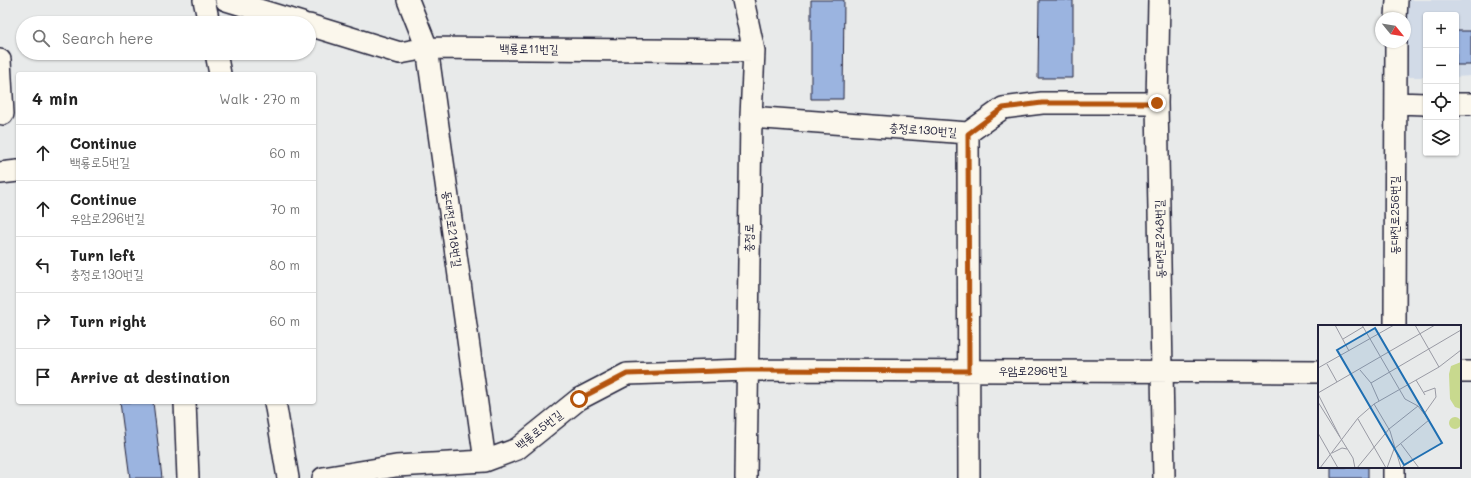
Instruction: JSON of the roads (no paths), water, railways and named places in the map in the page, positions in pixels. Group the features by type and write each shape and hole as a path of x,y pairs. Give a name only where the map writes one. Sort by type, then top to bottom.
{"street":[{"path":"204,0 207,16"},
{"path":"226,0 279,16"},
{"name":"동대전로218번길","path":"408,0 426,48 485,461"},
{"name":"충정로","path":"743,0 754,51 751,117 746,478"},
{"name":"동대전로248번길","path":"1159,0 1157,103 1164,478"},
{"path":"1396,12 1397,0"},
{"name":"백룡로11번길","path":"316,27 400,53 426,48 754,51"},
{"name":"동대전로256번길","path":"1395,325 1396,48"},
{"path":"0,60 7,113"},
{"path":"217,60 220,72"},
{"path":"968,134 1003,108 1042,103 1157,103"},
{"path":"1396,103 1423,104"},
{"path":"1459,104 1471,104"},
{"name":"충정로130번길","path":"751,117 968,134 969,478"},
{"path":"0,173 16,171"},
{"name":"백룡로5번길","path":"323,478 377,474 396,466 485,461 517,449 579,399 627,374 747,370"},
{"name":"우암로296번길","path":"747,370 1318,372"},
{"path":"185,404 188,478"},
{"path":"275,404 288,478"}]}
